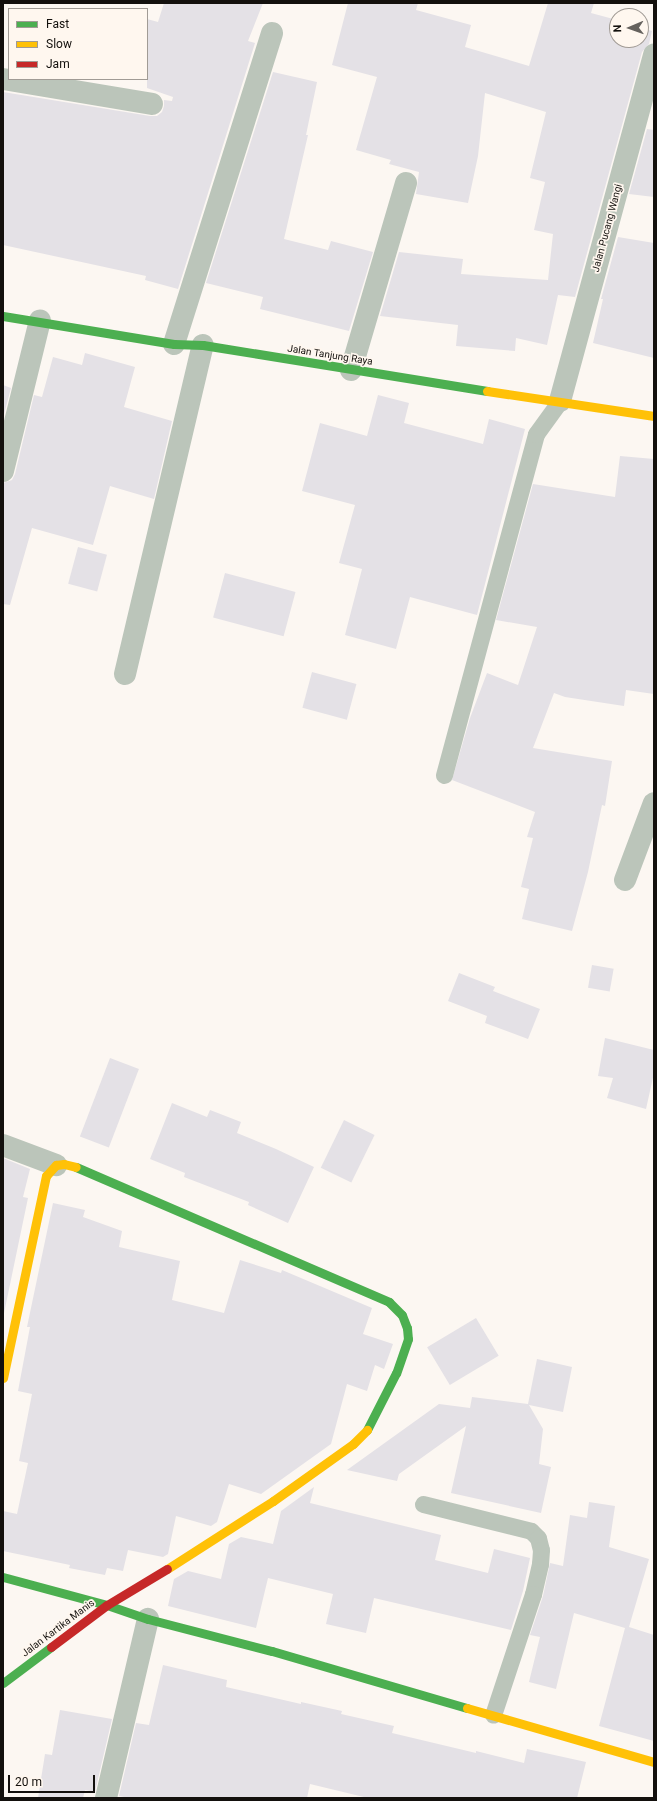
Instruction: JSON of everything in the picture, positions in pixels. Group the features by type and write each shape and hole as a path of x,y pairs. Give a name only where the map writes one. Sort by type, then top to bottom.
{"main road":[{"name":"Jalan Tanjung Raya","path":"3,316 40,320 174,344 203,345 350,370 654,416"},
{"name":"Jalan Kartika Manis","path":"3,1683 107,1605 179,1562 273,1501 353,1444 370,1427 396,1373 408,1339 407,1328 402,1315 389,1302 77,1167 64,1164 56,1165"},
{"path":"3,1378 46,1176 56,1165"},
{"path":"3,1577 107,1605 148,1619 272,1651 654,1762"}],"street":[{"path":"174,344 272,33"},
{"name":"Jalan Pucang Wangi","path":"560,401 654,55"},
{"path":"14,80 152,104"},
{"path":"350,370 406,183"},
{"path":"3,471 40,320"},
{"path":"125,674 203,345"},
{"path":"625,880 654,803"},
{"path":"3,1145 56,1165"},
{"path":"106,1798 148,1619"}],"lane":[{"path":"444,774 536,434 560,401"},
{"path":"423,1504 532,1531 538,1538 541,1550 540,1564 533,1594 493,1715"}],"building":[{"path":"164,3 263,3 248,41 255,43 178,289 145,280 146,276 3,245 3,92 157,116 162,112 164,100 172,101 173,97 147,88 148,19 158,22"},
{"path":"348,3 418,3 416,10 471,25 465,47 529,66 548,3 594,3 591,13 609,18 609,48 646,48 642,52 575,297 558,295 547,345 516,338 515,351 456,346 458,325 380,316 399,252 463,259 461,274 548,280 553,234 534,230 545,182 530,178 546,112 485,93 478,156 468,203 416,194 419,172 389,164 391,160 356,150 377,77 332,65"},
{"path":"649,30 652,31 649,44"},
{"path":"273,72 317,82 306,135 308,135 284,239 328,250 331,241 373,252 349,331 260,309 263,297 206,283"},
{"path":"647,129 654,130 654,197 629,194"},
{"path":"618,237 654,243 654,358 593,343 603,299 601,299"},
{"path":"85,353 135,367 124,407 172,421 154,499 110,486 93,545 32,528 10,605 3,604 3,483 12,480 15,474 34,395 42,397 53,357 82,365"},
{"path":"3,385 11,388 3,418"},
{"path":"378,395 409,403 404,423 483,444 489,419 525,429 477,615 410,597 396,649 345,635 362,569 339,563 355,505 302,491 320,423 367,436"},
{"path":"620,456 654,459 654,694 626,690 624,706 565,697 554,693 533,748 612,761 605,806 602,805 588,872 572,931 522,919 529,889 521,887 533,838 527,837 535,812 452,780 470,718 487,673 518,685 537,627 496,620 533,484 615,497"},
{"path":"78,547 107,555 97,591 68,584"},
{"path":"225,573 296,592 284,636 213,617"},
{"path":"312,672 356,684 347,720 302,708"},
{"path":"592,965 614,969 610,991 588,988"},
{"path":"459,973 495,987 493,991 540,1009 528,1039 485,1023 487,1016 448,1001"},
{"path":"605,1038 654,1050 654,1073 646,1109 607,1098 613,1078 598,1076"},
{"path":"110,1058 139,1069 109,1148 80,1136"},
{"path":"172,1103 207,1117 210,1110 241,1122 237,1133 314,1167 288,1223 248,1205 249,1202 184,1177 185,1173 150,1159"},
{"path":"344,1120 375,1135 351,1183 321,1168"},
{"path":"3,1158 30,1169 23,1197 28,1198 3,1318"},
{"path":"53,1203 85,1210 83,1217 122,1231 119,1247 180,1261 172,1300 224,1313 240,1260 281,1273 282,1270 372,1308 363,1334 393,1344 384,1369 375,1365 367,1391 347,1384 331,1444 261,1494 229,1484 217,1522 211,1526 176,1516 168,1554 163,1557 128,1550 123,1571 107,1568 105,1575 69,1568 70,1565 3,1551 3,1511 17,1514 28,1463 19,1461 32,1394 18,1391 30,1327 27,1327"},
{"path":"476,1318 499,1356 450,1385 427,1347"},
{"path":"537,1359 572,1367 563,1412 529,1405 543,1429 539,1464 551,1467 541,1513 451,1493 466,1426 399,1474 397,1481 347,1470 439,1404 470,1408 472,1397 528,1404"},
{"path":"314,1487 310,1503 441,1535 435,1560 488,1573 494,1549 530,1558 523,1591 511,1630 374,1598 366,1633 326,1624 333,1594 268,1578 256,1628 168,1606 174,1579 188,1571 221,1579 229,1544 241,1537 273,1544 281,1511"},
{"path":"589,1502 615,1506 609,1547 649,1559 629,1627 654,1635 654,1741 599,1726 625,1628 574,1613 556,1689 529,1682 540,1637 530,1635 543,1596 550,1563 563,1566 570,1515 587,1518"},
{"path":"163,1665 227,1680 226,1687 301,1704 301,1702 342,1711 341,1714 394,1726 392,1733 476,1753 476,1751 524,1763 527,1749 586,1762 577,1798 368,1798 310,1784 307,1798 129,1798 119,1796 136,1723 149,1725"},
{"path":"60,1710 112,1719 95,1792 85,1790 83,1798 38,1798 45,1754 52,1755"}],"traffic: fast":[{"path":"3,316 174,344 203,345 487,391"},
{"path":"76,1167 389,1302 402,1315 407,1328 408,1339 396,1373 367,1430"},
{"path":"3,1577 107,1605 148,1619 272,1651 467,1708"},
{"path":"3,1683 51,1647"}],"traffic: slow":[{"path":"487,391 654,416"},
{"path":"3,1378 46,1176 56,1165 64,1164 76,1167"},
{"path":"167,1569 273,1501 353,1444 367,1430"},
{"path":"467,1708 654,1762"}],"traffic: jam":[{"path":"51,1647 107,1605 167,1569"}]}
